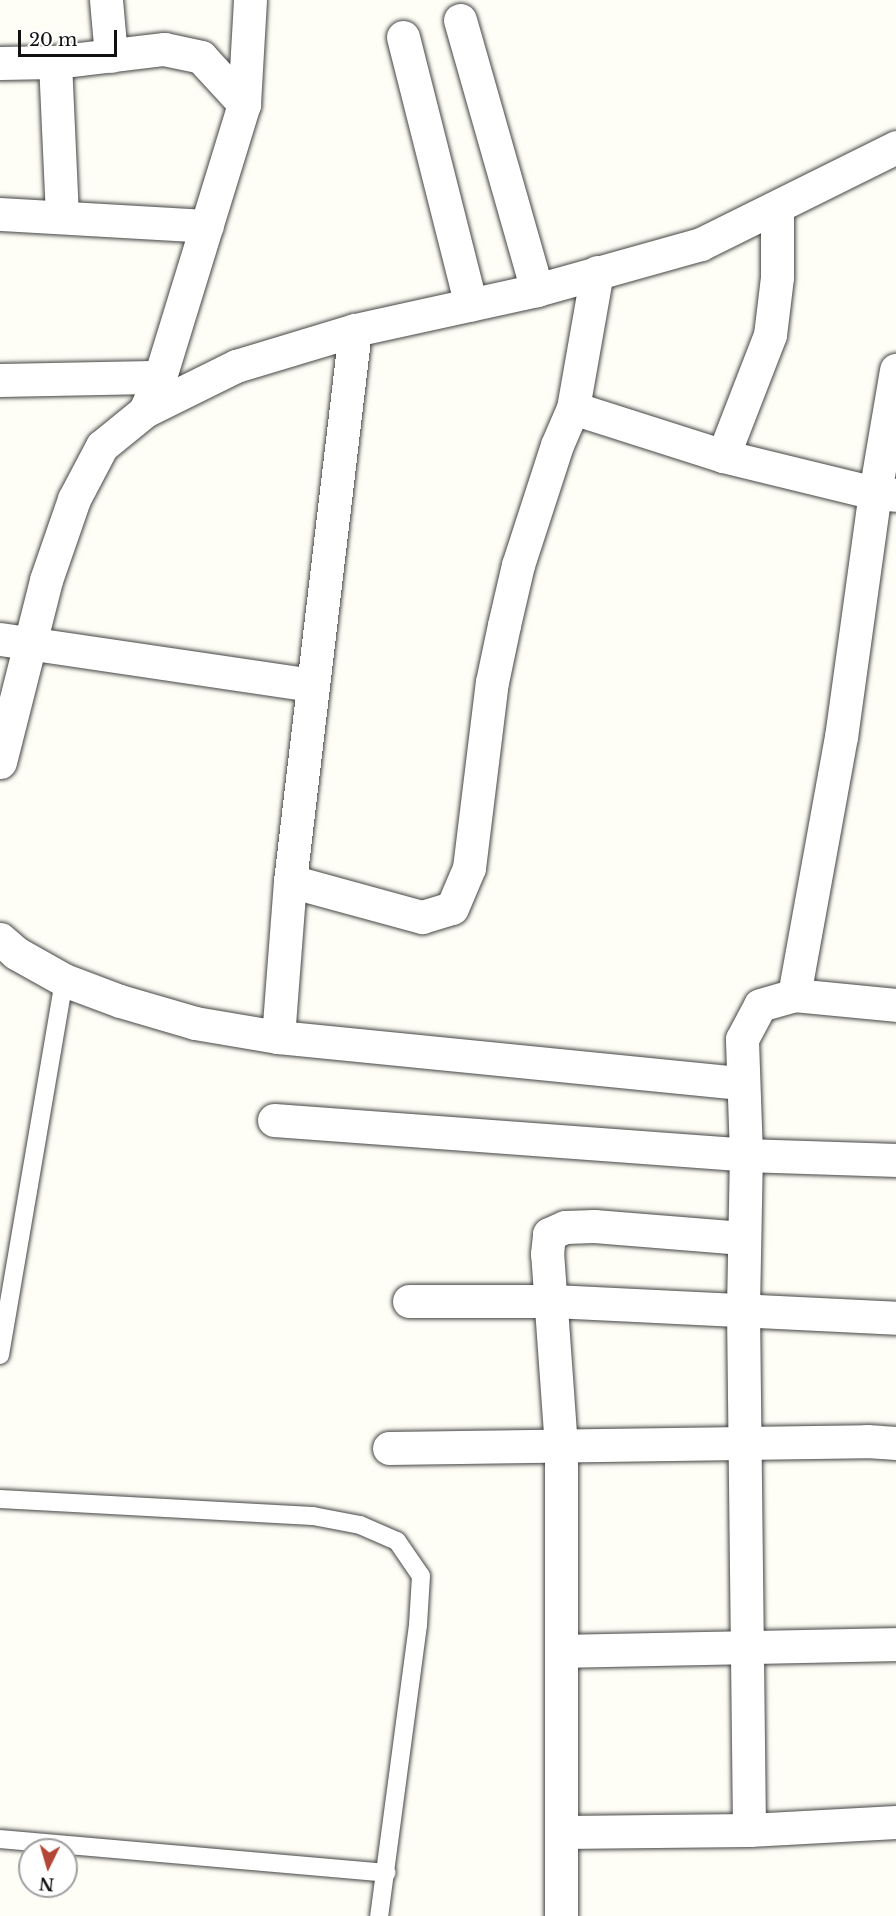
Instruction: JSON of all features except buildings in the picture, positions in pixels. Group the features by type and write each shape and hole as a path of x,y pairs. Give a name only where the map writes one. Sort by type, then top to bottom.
{"street":[{"path":"106,0 111,56"},
{"path":"145,411 160,377 244,104 250,0"},
{"path":"460,20 537,290"},
{"path":"403,37 471,305"},
{"path":"0,63 55,62 164,49 201,57 244,104"},
{"path":"55,62 62,215"},
{"path":"0,762 15,641 46,580 74,499 102,446 145,411 236,366 355,330 537,290 701,244 896,147"},
{"path":"723,456 770,335 777,277 777,208"},
{"path":"0,214 62,215 207,226"},
{"path":"290,881 422,917 452,908 469,868 492,682 518,565 557,446 573,408 597,272"},
{"path":"278,1037 290,881 355,330"},
{"path":"794,995 886,494 896,370"},
{"path":"0,380 160,377"},
{"path":"573,408 723,456 886,494"},
{"path":"15,641 312,685"},
{"path":"0,939 16,953 64,980 120,1001 195,1023 278,1037 741,1083"},
{"path":"749,1830 743,1308 746,1155 741,1083 741,1039 759,1005 794,995 896,1005"},
{"path":"274,1120 746,1155 896,1160"},
{"path":"561,1916 563,1832 561,1447 553,1301 547,1254 549,1234 565,1227 594,1226 743,1238"},
{"path":"409,1301 553,1301 743,1308 896,1318"},
{"path":"389,1448 867,1441 896,1443"},
{"path":"562,1651 896,1644"},
{"path":"563,1832 749,1830 896,1822"}],"lane":[{"path":"0,1355 64,980"},
{"path":"0,1499 313,1516 360,1525 397,1540 421,1576 418,1626 387,1873 379,1916"},
{"path":"0,1839 387,1873"}]}
